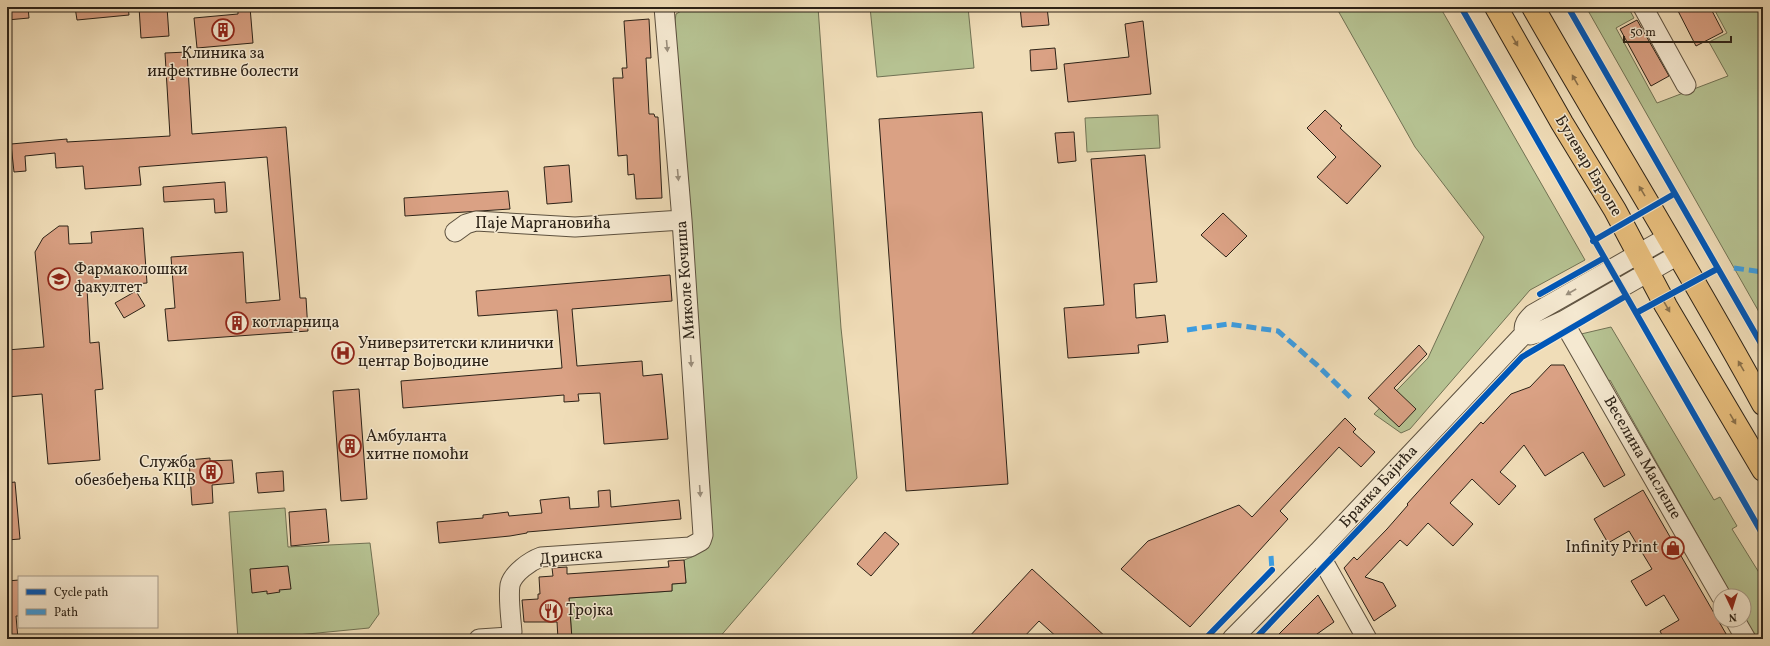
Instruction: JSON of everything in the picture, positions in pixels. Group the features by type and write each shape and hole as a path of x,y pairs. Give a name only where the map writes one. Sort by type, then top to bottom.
{"main road":[{"name":"Булевар Европе","path":"1496,7 1562,123 1615,210 1666,306 1763,470"},
{"name":"Булевар Европе","path":"1533,7 1585,99 1673,246 1763,404"}],"street":[{"name":"Миколе Кочиша","path":"664,7 682,220 703,528 701,541 690,547"},
{"path":"1643,7 1686,85"},
{"name":"Паје Маргановића","path":"455,232 466,224 476,221 575,228 682,220"},
{"path":"1525,333 1530,335 1537,333 1563,320 1644,263 1673,246"},
{"name":"Бранка Бајића","path":"1232,639 1318,552 1525,333 1523,328 1524,324 1533,314 1644,263"},
{"name":"Веселина Маслеше","path":"1563,320 1716,588"},
{"name":"Дринска","path":"479,639 509,637 512,632 510,587 515,577 532,560 541,556 690,547"},
{"path":"1318,552 1367,639"},
{"path":"1740,628 1746,639"}],"green space":[{"path":"725,7 818,7 841,328 857,478 718,639 572,639 569,598 672,591 672,584 686,583 684,560 705,549 675,21 676,14 683,10"},
{"path":"870,7 968,7 974,68 877,77"},
{"path":"1336,7 1440,7 1585,260 1530,290 1410,429 1401,433 1374,414 1428,358 1484,237 1415,147"},
{"path":"1586,7 1628,7 1634,18 1616,28 1657,103 1728,76 1709,42 1727,33 1713,7 1763,7 1763,319"},
{"path":"1158,115 1160,148 1087,152 1085,118"},
{"path":"1611,327 1714,500 1720,497 1737,526 1732,529 1763,579 1763,639 1756,639 1750,628 1752,628 1752,588 1727,588 1610,380 1603,384 1564,338"},
{"path":"285,508 288,547 370,543 379,614 369,628 256,639 238,639 229,512"}],"building":[{"path":"7,7 28,7 29,18 7,20"},
{"path":"75,7 128,7 129,15 77,20"},
{"path":"139,7 167,7 169,36 141,38"},
{"name":"Клиника за инфективне болести","path":"238,7 250,7 253,43 197,48 194,18 238,14"},
{"path":"1020,7 1047,7 1049,25 1022,27"},
{"path":"1676,7 1710,7 1723,32 1696,46"},
{"path":"649,19 651,58 646,58 649,114 654,114 655,117 658,117 662,198 636,199 634,174 628,175 627,155 618,156 613,78 623,78 622,68 627,68 624,21"},
{"path":"1637,20 1669,76 1651,86 1620,29"},
{"path":"1143,21 1151,94 1068,102 1064,64 1129,57 1125,24"},
{"path":"1055,48 1057,69 1031,71 1030,50"},
{"path":"187,52 192,134 286,127 300,298 306,298 308,331 168,341 165,309 175,308 171,257 243,252 246,303 280,300 267,157 139,167 141,185 85,189 83,166 56,168 55,153 25,156 26,171 14,172 11,144 67,139 67,142 170,136 165,53"},
{"path":"1325,110 1342,126 1340,128 1381,166 1347,204 1317,177 1336,157 1307,128"},
{"path":"982,112 1008,484 906,491 879,119"},
{"path":"1074,132 1076,161 1058,163 1055,133"},
{"path":"1145,155 1157,282 1134,284 1136,318 1165,315 1168,342 1138,345 1139,353 1068,358 1064,308 1104,305 1091,159"},
{"path":"569,165 572,202 547,204 544,167"},
{"path":"225,182 227,212 215,213 214,199 164,202 163,187"},
{"path":"508,191 510,209 405,216 404,198"},
{"path":"1223,213 1247,236 1226,257 1201,235"},
{"path":"59,226 68,226 69,244 92,243 91,232 143,228 147,283 87,288 90,343 99,342 103,389 95,390 100,460 48,464 42,394 7,397 7,350 44,347 35,252 43,238"},
{"path":"670,275 672,301 572,309 577,366 642,361 643,376 662,374 668,439 604,444 600,393 578,394 579,401 564,402 564,395 403,408 401,381 562,368 557,310 478,316 476,291"},
{"path":"136,291 145,306 124,318 115,303"},
{"path":"1419,345 1427,354 1394,388 1416,409 1399,427 1368,398"},
{"path":"1551,365 1564,365 1625,475 1604,487 1583,452 1545,476 1524,445 1500,472 1516,486 1499,505 1472,479 1450,503 1473,524 1453,546 1428,523 1407,546 1400,540 1365,577 1383,583 1396,606 1374,621 1344,568 1354,557 1357,560 1387,529 1408,505 1407,504 1481,422 1483,424 1511,394 1530,387"},
{"name":"Амбуланта хитне помоћи","path":"359,389 367,499 341,501 333,391"},
{"path":"1345,418 1356,429 1353,432 1375,452 1361,467 1339,447 1280,511 1288,519 1190,627 1121,569 1148,541 1239,505 1252,517"},
{"name":"Служба обезбеђења КЦВ","path":"210,458 210,461 232,460 234,483 212,485 213,503 192,505 189,460"},
{"path":"283,471 284,491 258,493 256,473"},
{"path":"15,482 20,539 7,540 7,483"},
{"path":"610,490 611,507 679,500 681,519 527,532 510,536 439,543 437,522 483,518 483,515 508,512 509,516 542,513 540,500 569,497 570,509 599,507 598,491"},
{"path":"1643,490 1712,610 1712,628 1723,628 1729,639 1664,639 1660,631 1679,620 1664,595 1646,606 1631,581 1652,569 1629,531 1608,543 1594,519"},
{"path":"326,509 329,542 291,546 289,512"},
{"path":"885,532 899,544 871,576 857,564"},
{"path":"684,560 686,583 672,584 672,591 569,598 572,639 558,639 557,622 524,622 522,600 538,599 538,594 540,594 539,577 553,576 552,568 567,567 567,574 669,567 668,561"},
{"path":"288,566 291,589 279,590 280,592 267,594 267,591 252,593 250,569"},
{"path":"1032,569 1108,639 1059,639 1039,621 1022,639 967,639"},
{"path":"18,580 18,616 16,616 18,639 7,639 7,581"},
{"path":"1318,595 1334,622 1310,639 1274,639"}],"marked path":[{"path":"1734,268 1763,272"},
{"path":"1187,330 1228,324 1278,331 1317,365 1352,399"},
{"path":"1271,556 1272,570"}],"cycle path":[{"path":"1461,7 1763,535"},
{"path":"1568,7 1763,347"},
{"path":"1593,241 1674,194"},
{"path":"1540,294 1604,258"},
{"path":"1636,313 1717,269"},
{"path":"1255,639 1522,357 1626,296"},
{"path":"1205,639 1272,570"}],"place":[{"name":"Клиника за инфективне болести","path":"223,30"},
{"name":"Фармаколошки факултет","path":"59,279"},
{"name":"котларница","path":"237,323"},
{"name":"Универзитетски клинички центар Војводине","path":"343,353"},
{"name":"Амбуланта хитне помоћи","path":"350,446"},
{"name":"Служба обезбеђења КЦВ","path":"211,472"},
{"name":"Infinity Print","path":"1673,548"},
{"name":"Тројка","path":"551,611"}]}
